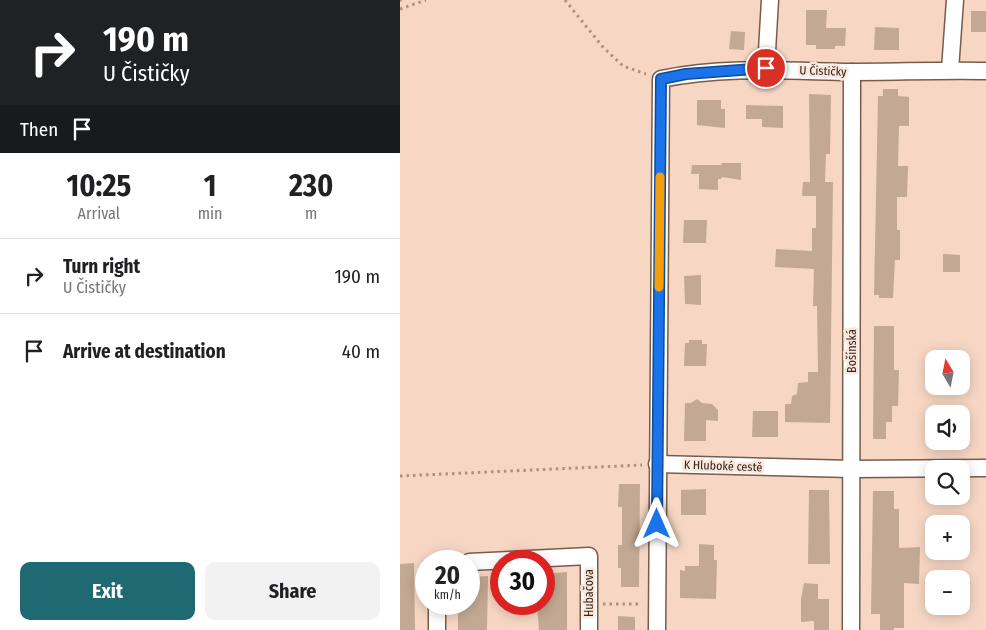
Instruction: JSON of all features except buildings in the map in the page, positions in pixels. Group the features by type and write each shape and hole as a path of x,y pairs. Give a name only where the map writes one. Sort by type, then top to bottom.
{"street":[{"path":"766,68 770,0"},
{"path":"950,70 955,0"},
{"name":"U Čističky","path":"661,79 686,74 766,68 852,72 986,71"},
{"name":"Bošínská","path":"851,630 852,72"},
{"path":"657,630 661,79"},
{"name":"K Hluboké cestě","path":"658,464 852,469 986,468"},
{"name":"Hubačova","path":"480,561 589,556 588,630"},
{"path":"437,615 437,630"}],"path":[{"path":"400,9 426,0"},
{"path":"565,1 602,46 623,66 661,79"},
{"path":"400,476 658,464"},
{"path":"589,603 657,604"}],"slow traffic":[{"path":"659,287 660,177"}],"route":[{"path":"657,524 661,79 686,74 766,68"}]}
